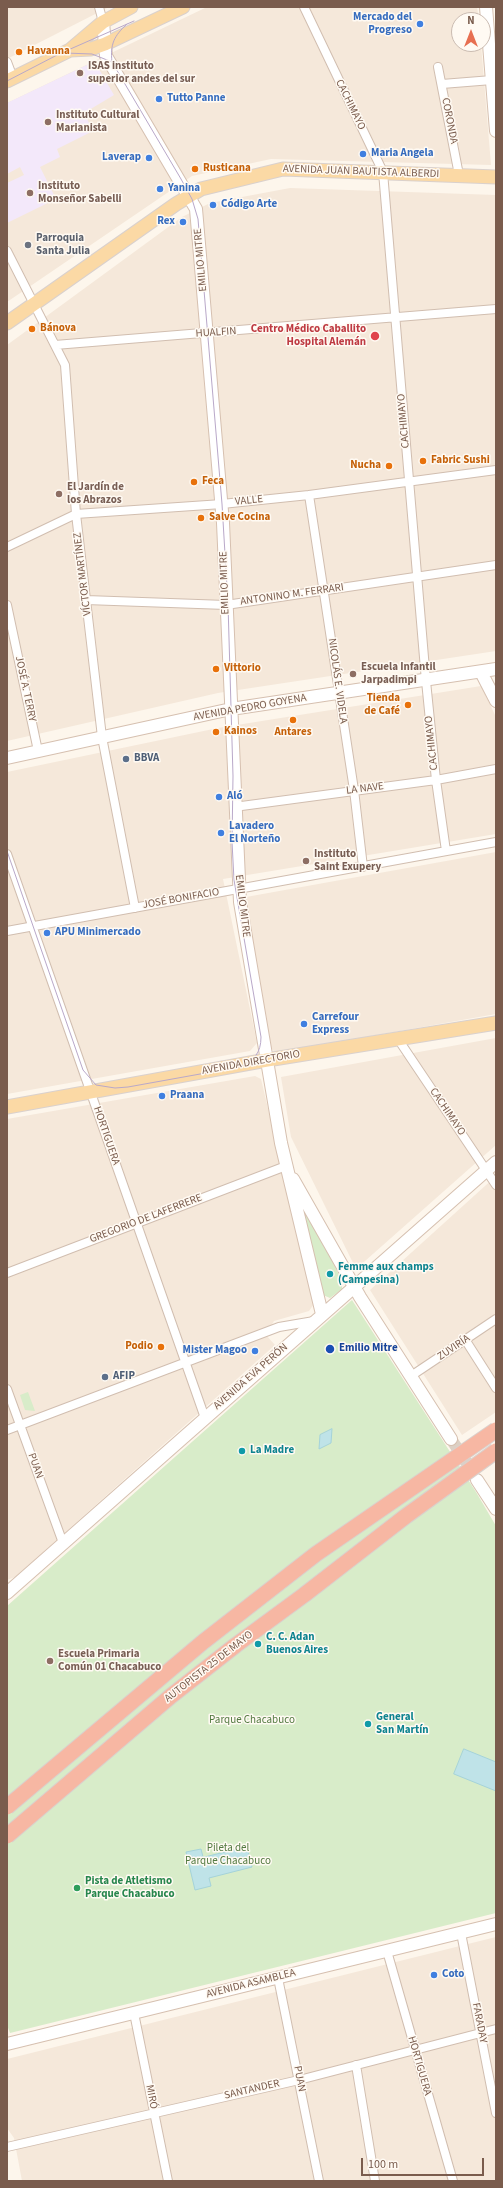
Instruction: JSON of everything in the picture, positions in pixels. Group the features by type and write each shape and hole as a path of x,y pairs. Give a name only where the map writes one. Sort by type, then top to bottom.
{"highway":[{"name":"AUTOPISTA 25 DE MAYO","path":"7,1807 203,1642 316,1554 496,1430"},
{"name":"AUTOPISTA 25 DE MAYO","path":"7,1836 171,1696 406,1516 496,1451"}],"main road":[{"path":"10,79 70,50 103,22 132,7"},
{"path":"70,50 91,49 105,44 183,7"},
{"name":"AVENIDA JUAN BAUTISTA ALBERDI","path":"7,322 200,189 283,168 496,177"},
{"name":"AVENIDA DIRECTORIO","path":"7,1108 267,1060 496,1023"}],"street":[{"path":"99,7 103,22"},
{"name":"CACHIMAYO","path":"304,7 382,172 426,681 436,780 446,851"},
{"path":"486,7 493,47 492,80 496,131"},
{"name":"EMILIO MITRE","path":"103,22 106,56 196,209 222,504 234,807 239,889 275,1110 318,1318"},
{"path":"7,62 10,79"},
{"name":"CORONDA","path":"438,67 459,175"},
{"path":"442,84 492,80"},
{"name":"VÍCTOR MARTÍNEZ","path":"7,251 32,304 65,366 76,514 102,737 135,908"},
{"name":"HUALFIN","path":"55,345 496,309"},
{"name":"VALLE","path":"7,547 76,514 222,504 309,495 410,483 496,470"},
{"name":"NICOLÁS E. VIDELA","path":"309,495 354,790 363,867"},
{"name":"ANTONINO M. FERRARI","path":"86,600 226,605 496,565"},
{"name":"JOSÉ A. TERRY","path":"7,604 38,751"},
{"name":"AVENIDA PEDRO GOYENA","path":"7,758 230,709 426,681 496,669"},
{"path":"481,672 496,701"},
{"name":"LA NAVE","path":"234,807 436,780 496,769"},
{"name":"JOSÉ BONIFACIO","path":"7,931 496,842"},
{"name":"HORTIGUERA","path":"7,854 205,1418"},
{"name":"CACHIMAYO","path":"398,1039 492,1166 496,1185"},
{"name":"EMILIO MITRE","path":"286,1166 354,1286 451,1439"},
{"name":"GREGORIO DE LAFERRERE","path":"7,1273 286,1166"},
{"name":"AVENIDA EVA PERÓN","path":"7,1593 492,1166"},
{"path":"7,1430 279,1327 318,1318"},
{"name":"ZUVIRÍA","path":"411,1376 496,1320"},
{"path":"466,1341 496,1388"},
{"name":"PUAN","path":"7,1389 63,1543"},
{"path":"477,1480 495,1504"},
{"path":"7,1585 22,1579"},
{"name":"AVENIDA ASAMBLEA","path":"7,2044 496,1924"},
{"name":"FARADAY","path":"460,1933 496,2113"},
{"name":"HORTIGUERA","path":"387,1951 414,2050 453,2181"},
{"name":"PUAN","path":"278,1978 319,2181"},
{"name":"MIRÓ","path":"134,2013 168,2181"},
{"name":"SANTANDER","path":"7,2148 299,2080 356,2064 496,2029"},
{"path":"356,2064 375,2181"}],"shaded area":[{"path":"7,7 109,7 7,59"},
{"path":"207,7 477,7 478,12 451,12 451,52 482,52 491,165 271,159 192,176 7,302 7,103"},
{"name":"Instituto Cultural Marianista","path":"91,63 96,64 114,95 84,113 93,131 57,149 60,157 40,167 56,199 7,223 7,183 24,175 20,167 7,174 7,103"},
{"path":"290,188 496,195 496,651 218,693 7,741 7,345 182,217 210,203"},
{"path":"481,686 496,717 496,834 223,879 257,1043 250,1051 7,1094 7,772 218,728"},
{"path":"496,852 496,1014 281,1052 274,1051 271,1048 245,901 246,897"},
{"path":"496,1038 496,1145 356,1269 291,1137 281,1077"},
{"path":"255,1076 261,1079 314,1304 309,1311 274,1321 266,1335 275,1345 15,1577 7,1580 7,1119"},
{"path":"496,1176 496,1412 462,1435 370,1290"},
{"path":"496,1937 496,2181 22,2181 14,2138 7,2128 7,2059"}],"green space":[{"path":"292,1179 342,1281 342,1289 330,1298 323,1295"},
{"name":"Parque Chacabuco","path":"352,1300 476,1492 496,1526 496,1913 10,2033 7,2025 7,1606"},
{"path":"28,1392 35,1411 25,1410 20,1395"}],"water":[{"path":"332,1429 331,1443 319,1449 320,1435"},
{"path":"464,1749 496,1762 496,1791 454,1774"},
{"path":"247,1847 252,1867 209,1878 211,1886 195,1890 186,1852 201,1849 203,1857"}],"tunnel":[{"path":"451,1439 475,1475"}],"tram line":[{"path":"7,81 59,54 134,21"},
{"path":"7,851 83,1070 96,1085 115,1088 128,1087 239,1067 249,1062 256,1056 260,1048 261,1037 234,880 232,842 233,776 228,604 222,504 198,219 192,199 112,62 112,45 119,32 127,24"},
{"path":"65,53 92,54 112,62"}],"place":[{"name":"Mercado del Progreso","path":"420,24"},
{"name":"Havanna","path":"19,52"},
{"name":"ISAS instituto superior andes del sur","path":"80,73"},
{"name":"Tutto Panne","path":"159,99"},
{"name":"Instituto Cultural Marianista","path":"48,122"},
{"name":"Maria Angela","path":"363,154"},
{"name":"Laverap","path":"149,158"},
{"name":"Rusticana","path":"195,169"},
{"name":"Yanina","path":"160,189"},
{"name":"Instituto Monseñor Sabelli","path":"30,193"},
{"name":"Código Arte","path":"213,205"},
{"name":"Rex","path":"183,222"},
{"name":"Parroquia Santa Julia","path":"28,245"},
{"name":"Bánova","path":"32,329"},
{"name":"Centro Médico Caballito Hospital Alemán","path":"375,336"},
{"name":"Fabric Sushi","path":"423,461"},
{"name":"Nucha","path":"389,466"},
{"name":"Feca","path":"194,482"},
{"name":"El Jardín de los Abrazos","path":"59,494"},
{"name":"Salve Cocina","path":"201,518"},
{"name":"Vittorio","path":"216,669"},
{"name":"Escuela Infantil Jarpadimpi","path":"353,674"},
{"name":"Tienda de Café","path":"408,705"},
{"name":"Antares","path":"293,720"},
{"name":"Kainos","path":"216,732"},
{"name":"BBVA","path":"126,759"},
{"name":"Aló","path":"219,797"},
{"name":"Lavadero El Norteño","path":"221,833"},
{"name":"Instituto Saint Exupery","path":"306,861"},
{"name":"APU Minimercado","path":"47,933"},
{"name":"Carrefour Express","path":"304,1024"},
{"name":"Praana","path":"162,1096"},
{"name":"Femme aux champs (Campesina)","path":"330,1274"},
{"name":"Podio","path":"161,1347"},
{"name":"Emilio Mitre","path":"330,1349"},
{"name":"Mister Magoo","path":"255,1351"},
{"name":"AFIP","path":"105,1377"},
{"name":"La Madre","path":"242,1451"},
{"name":"C. C. Adan Buenos Aires","path":"258,1644"},
{"name":"Escuela Primaria Común 01 Chacabuco","path":"50,1661"},
{"name":"General San Martín","path":"368,1724"},
{"name":"Pista de Atletismo Parque Chacabuco","path":"77,1888"},
{"name":"Coto","path":"434,1975"}],"park label":[{"name":"Pileta del Parque Chacabuco","path":"228,1855"}]}
